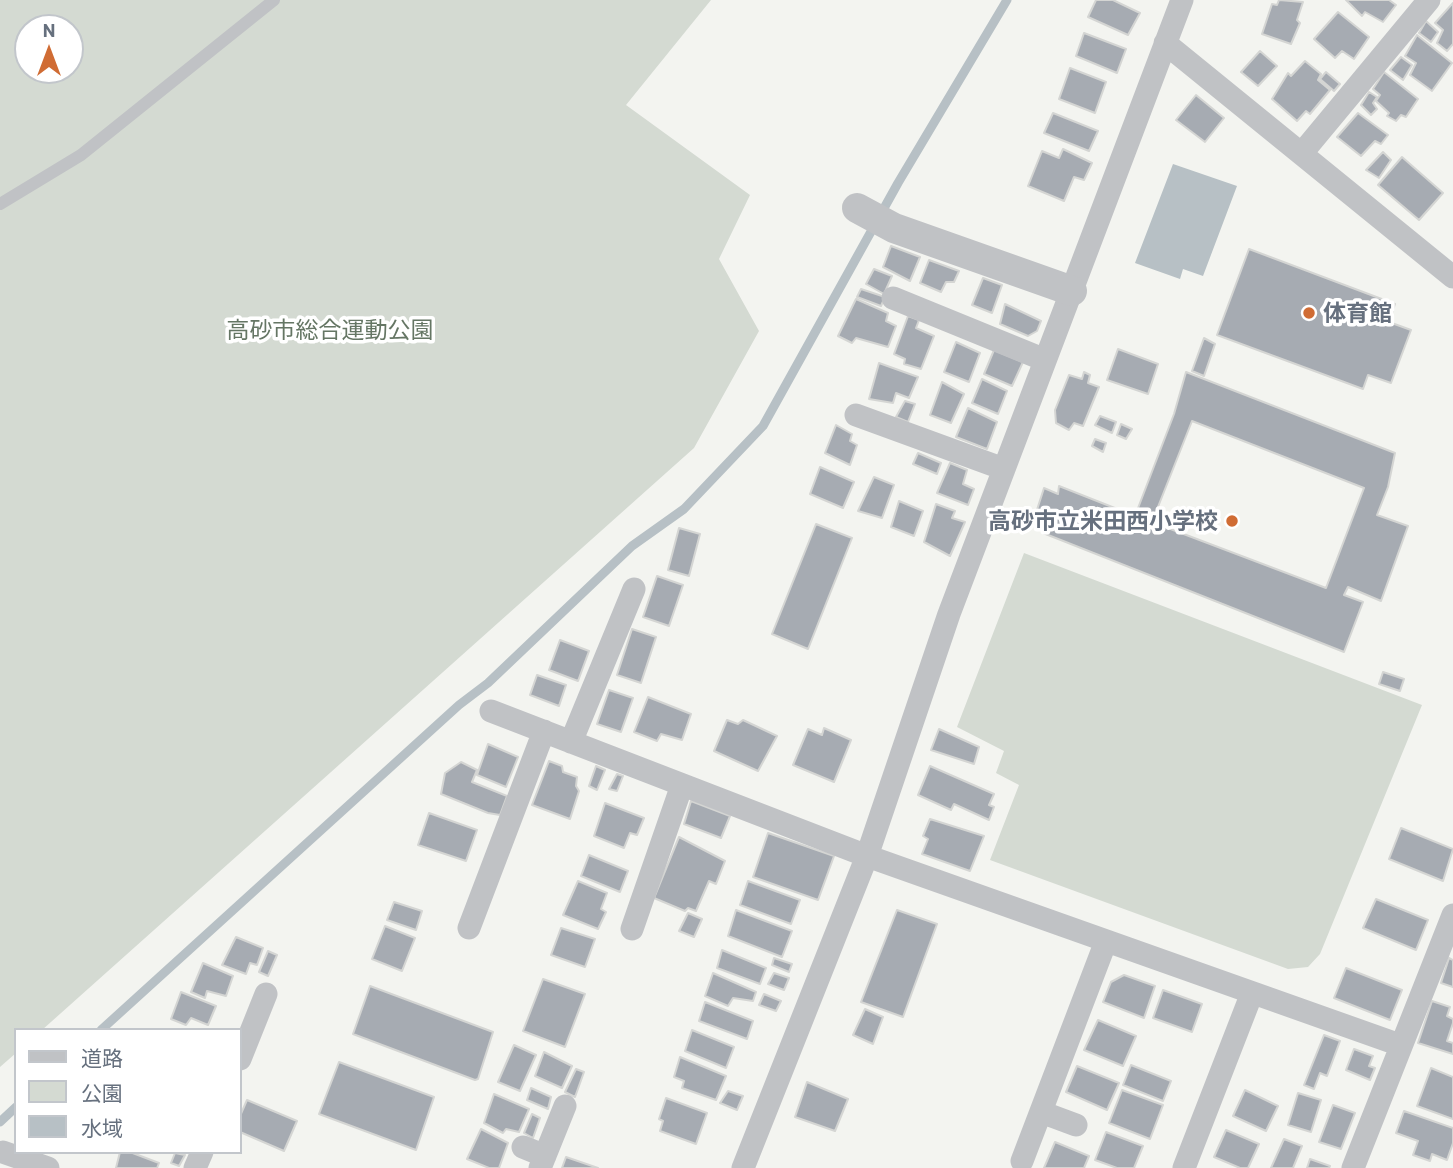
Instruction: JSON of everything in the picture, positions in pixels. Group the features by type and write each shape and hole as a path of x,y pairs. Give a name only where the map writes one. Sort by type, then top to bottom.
{"street":[{"path":"743,1168 867,856 949,614 1182,0"},
{"path":"1303,153 1429,0"},
{"path":"1165,43 1453,277"},
{"path":"857,208 894,229 1072,290"},
{"path":"893,298 1045,360"},
{"path":"856,415 1004,470"},
{"path":"571,742 634,589"},
{"path":"491,711 867,856 1400,1045"},
{"path":"469,928 544,731"},
{"path":"632,929 682,785"},
{"path":"1353,1168 1453,915"},
{"path":"1022,1161 1106,941"},
{"path":"1184,1168 1252,993"},
{"path":"242,1050 266,994"},
{"path":"523,1147 542,1162 565,1106"},
{"path":"1041,1112 1076,1125"},
{"path":"9,1153 48,1168"}],"lane":[{"path":"0,204 80,155 274,0"}],"green space":[{"name":"高砂市総合運動公園","path":"0,0 711,0 626,105 750,195 719,259 759,331 694,448 44,1028 14,1028 14,1055 0,1067"},
{"path":"1024,553 1422,705 1320,954 1308,967 1288,969 990,860 1019,785 996,773 1004,751 957,727"}],"water":[{"path":"1173,164 1237,186 1203,276 1183,269 1180,279 1135,263"}],"building":[{"path":"1096,0 1113,0 1140,13 1128,35 1088,17"},
{"path":"1279,0 1303,2 1297,20 1300,23 1291,44 1262,34 1272,4 1277,5"},
{"path":"1346,0 1389,0 1396,5 1383,22 1365,12 1362,16"},
{"path":"1453,3 1453,44 1447,51 1437,43 1443,30 1435,23"},
{"path":"1338,12 1369,37 1354,59 1342,51 1335,58 1314,39"},
{"path":"1426,21 1438,32 1431,42 1419,33"},
{"path":"1084,33 1126,49 1117,73 1076,56"},
{"path":"1417,35 1452,63 1432,91 1410,75 1416,63 1405,56"},
{"path":"1260,51 1277,66 1258,86 1241,72"},
{"path":"1401,57 1412,65 1403,80 1390,70"},
{"path":"1305,61 1321,74 1318,80 1330,90 1310,114 1306,111 1297,121 1272,99 1288,73 1291,76"},
{"path":"1070,68 1106,82 1095,113 1059,99"},
{"path":"1326,72 1340,84 1334,91 1320,79"},
{"path":"1384,72 1418,99 1406,117 1401,115 1396,121 1387,116 1389,113 1376,101 1380,95 1373,89"},
{"path":"1369,92 1377,97 1373,103 1377,109 1371,115 1361,105"},
{"path":"1196,95 1224,118 1205,142 1176,120"},
{"path":"1053,113 1098,131 1089,151 1044,133"},
{"path":"1358,113 1388,135 1381,144 1375,141 1361,156 1337,137"},
{"path":"1063,149 1092,163 1084,180 1074,177 1064,201 1028,186 1042,151 1059,158"},
{"path":"1383,152 1391,160 1379,178 1366,170"},
{"path":"1402,157 1443,193 1419,220 1378,185"},
{"path":"891,246 920,257 910,281 883,267"},
{"name":"体育館","path":"1249,249 1395,304 1389,322 1411,330 1391,383 1368,375 1363,389 1217,335"},
{"path":"929,260 959,271 954,282 946,282 941,292 920,283"},
{"path":"874,269 892,276 884,294 866,284"},
{"path":"983,278 1002,285 992,313 972,305"},
{"path":"861,289 885,297 881,306 857,297"},
{"path":"856,299 888,313 886,321 896,326 888,347 856,338 852,343 838,336"},
{"path":"1005,304 1041,321 1037,331 1028,336 1000,324"},
{"path":"908,316 919,320 916,328 934,336 921,369 904,364 905,359 894,354"},
{"path":"1204,338 1215,344 1204,376 1192,371"},
{"path":"956,342 980,353 969,382 944,372"},
{"path":"1118,349 1158,364 1148,394 1107,380"},
{"path":"994,350 1023,362 1012,386 984,374"},
{"path":"879,363 918,377 909,398 896,393 893,403 869,399"},
{"path":"1084,372 1090,375 1088,383 1099,387 1083,426 1074,423 1069,430 1056,423 1055,410 1069,375 1082,379"},
{"path":"1186,372 1395,453 1388,487 1377,515 1408,526 1381,601 1348,587 1344,595 1363,602 1344,652 1043,533 1046,521 1035,516 1044,488 1058,494 1059,486 1135,516 1174,414","holes":["1192,421 1364,488 1326,588 1152,522"]},
{"path":"982,379 1007,391 998,414 972,403"},
{"path":"942,382 964,394 951,423 930,415"},
{"path":"905,401 915,404 908,422 896,417"},
{"path":"968,408 997,422 987,449 956,437"},
{"path":"1100,416 1116,422 1112,433 1095,425"},
{"path":"1121,424 1132,429 1126,439 1117,435"},
{"path":"836,425 852,434 850,441 857,445 850,465 825,453"},
{"path":"1095,439 1106,443 1103,452 1092,446"},
{"path":"918,453 941,463 937,474 913,464"},
{"path":"950,463 967,470 963,484 974,489 968,505 937,493"},
{"path":"820,467 854,482 843,508 810,494"},
{"path":"874,477 894,485 882,518 858,511"},
{"path":"899,501 923,511 914,536 891,527"},
{"path":"936,504 955,511 952,518 965,522 950,556 924,542"},
{"path":"816,524 852,538 808,649 772,634"},
{"path":"679,528 700,534 689,576 668,570"},
{"path":"657,576 683,585 669,626 643,617"},
{"path":"632,629 656,637 641,683 617,675"},
{"path":"560,640 589,651 578,681 549,670"},
{"path":"1383,672 1404,679 1400,691 1379,684"},
{"path":"537,675 566,685 559,706 530,695"},
{"path":"609,690 633,698 621,732 597,724"},
{"path":"648,697 691,714 682,740 661,734 657,741 634,732"},
{"path":"727,720 738,724 743,720 777,736 758,771 714,751"},
{"path":"824,728 851,740 834,782 793,765 808,729 822,735"},
{"path":"939,729 979,747 974,764 931,750"},
{"path":"488,744 518,757 506,787 477,775"},
{"path":"549,761 562,766 563,772 577,777 576,786 579,791 570,819 532,805"},
{"path":"461,762 477,770 472,782 507,796 500,815 488,813 441,794 445,773"},
{"path":"596,766 605,770 597,790 589,786"},
{"path":"930,766 994,794 989,805 994,807 989,820 954,804 951,810 918,795"},
{"path":"617,774 623,776 617,791 609,789"},
{"path":"691,801 730,816 721,838 684,824"},
{"path":"605,803 644,818 637,835 630,833 624,848 594,836"},
{"path":"429,813 477,830 466,861 418,845"},
{"path":"930,819 984,836 970,871 922,854 928,839 923,836"},
{"path":"1401,828 1453,849 1443,881 1389,859"},
{"path":"768,833 834,856 818,900 753,877"},
{"path":"679,837 725,861 716,884 709,881 696,911 688,908 685,911 654,898"},
{"path":"589,855 628,871 620,892 581,876"},
{"path":"578,881 607,893 601,909 606,912 598,929 563,915"},
{"path":"748,881 800,900 791,924 740,905"},
{"path":"1376,899 1428,920 1416,950 1363,928"},
{"path":"394,902 422,911 416,930 387,920"},
{"path":"736,910 792,931 782,957 728,936"},
{"path":"897,910 937,924 903,1017 861,1002"},
{"path":"688,913 702,919 694,937 679,931"},
{"path":"385,926 415,938 402,971 372,959"},
{"path":"561,928 595,939 585,967 551,955"},
{"path":"236,937 263,948 257,965 250,963 246,974 222,965"},
{"path":"722,950 766,968 760,984 717,968"},
{"path":"268,951 277,955 268,976 259,972"},
{"path":"774,958 792,964 789,972 772,965"},
{"path":"1449,958 1453,960 1453,987 1441,983"},
{"path":"203,963 233,976 226,996 207,991 205,998 191,992"},
{"path":"1346,968 1402,990 1390,1020 1334,998"},
{"path":"713,973 756,992 753,1001 733,998 728,1006 705,996"},
{"path":"774,973 789,978 784,990 768,984"},
{"path":"1124,975 1155,986 1144,1018 1103,1002 1111,982"},
{"path":"543,979 585,994 565,1047 523,1031"},
{"path":"370,986 493,1032 478,1079 353,1034"},
{"path":"1163,990 1202,1004 1192,1032 1153,1018"},
{"path":"181,992 216,1006 208,1025 191,1018 186,1025 171,1019"},
{"path":"764,994 781,1001 776,1011 759,1005"},
{"path":"1432,1001 1450,1007 1447,1016 1453,1019 1453,1023 1447,1041 1453,1043 1453,1054 1418,1043"},
{"path":"705,1002 753,1021 747,1039 699,1021"},
{"path":"865,1009 883,1017 873,1044 853,1035"},
{"path":"1098,1020 1136,1036 1123,1066 1084,1050"},
{"path":"692,1030 734,1047 726,1068 685,1051"},
{"path":"1324,1035 1340,1041 1327,1076 1320,1073 1314,1089 1304,1085"},
{"path":"514,1045 536,1055 520,1091 498,1082"},
{"path":"1354,1049 1373,1056 1369,1066 1375,1068 1370,1080 1346,1070"},
{"path":"544,1052 572,1066 562,1088 535,1076"},
{"path":"680,1057 726,1076 716,1100 682,1088 684,1081 674,1077"},
{"path":"339,1062 434,1097 416,1150 319,1114"},
{"path":"1131,1065 1171,1081 1163,1101 1123,1085"},
{"path":"1077,1066 1119,1083 1107,1110 1066,1092"},
{"path":"1431,1068 1453,1077 1453,1119 1417,1106"},
{"path":"576,1069 584,1072 575,1097 565,1092"},
{"path":"807,1082 848,1099 835,1131 795,1117"},
{"path":"531,1088 551,1097 548,1109 527,1100"},
{"path":"1122,1090 1163,1105 1150,1139 1109,1123"},
{"path":"1245,1090 1278,1106 1266,1131 1233,1116"},
{"path":"728,1091 743,1096 737,1110 720,1103"},
{"path":"1298,1093 1321,1100 1311,1132 1288,1125"},
{"path":"494,1094 529,1109 519,1132 506,1129 503,1133 484,1123"},
{"path":"666,1098 707,1113 696,1144 660,1131 663,1121 659,1119"},
{"path":"247,1100 297,1121 284,1151 242,1133 242,1111"},
{"path":"1333,1105 1355,1113 1341,1149 1319,1142"},
{"path":"1404,1111 1453,1128 1453,1143 1447,1160 1432,1154 1430,1161 1413,1155 1418,1141 1396,1133"},
{"path":"532,1114 540,1118 533,1138 524,1133"},
{"path":"481,1129 508,1143 499,1168 489,1168 467,1159"},
{"path":"1226,1130 1259,1144 1248,1168 1240,1168 1214,1157"},
{"path":"1106,1132 1143,1146 1134,1168 1117,1168 1095,1160"},
{"path":"1284,1139 1302,1146 1293,1168 1271,1168"},
{"path":"1055,1142 1089,1156 1084,1168 1044,1168"},
{"path":"120,1154 135,1154 159,1163 157,1168 116,1168"},
{"path":"175,1154 185,1155 179,1166 171,1163"},
{"path":"566,1157 598,1168 562,1168"},
{"path":"1310,1159 1330,1166 1307,1168"}],"waterway":[{"path":"103,1028 459,705 488,683 632,546 684,509 763,426 898,183 1007,0"},
{"path":"0,1122 14,1109"}],"place":[{"name":"体育館","path":"1309,313"},
{"name":"高砂市立米田西小学校","path":"1232,521"}]}
